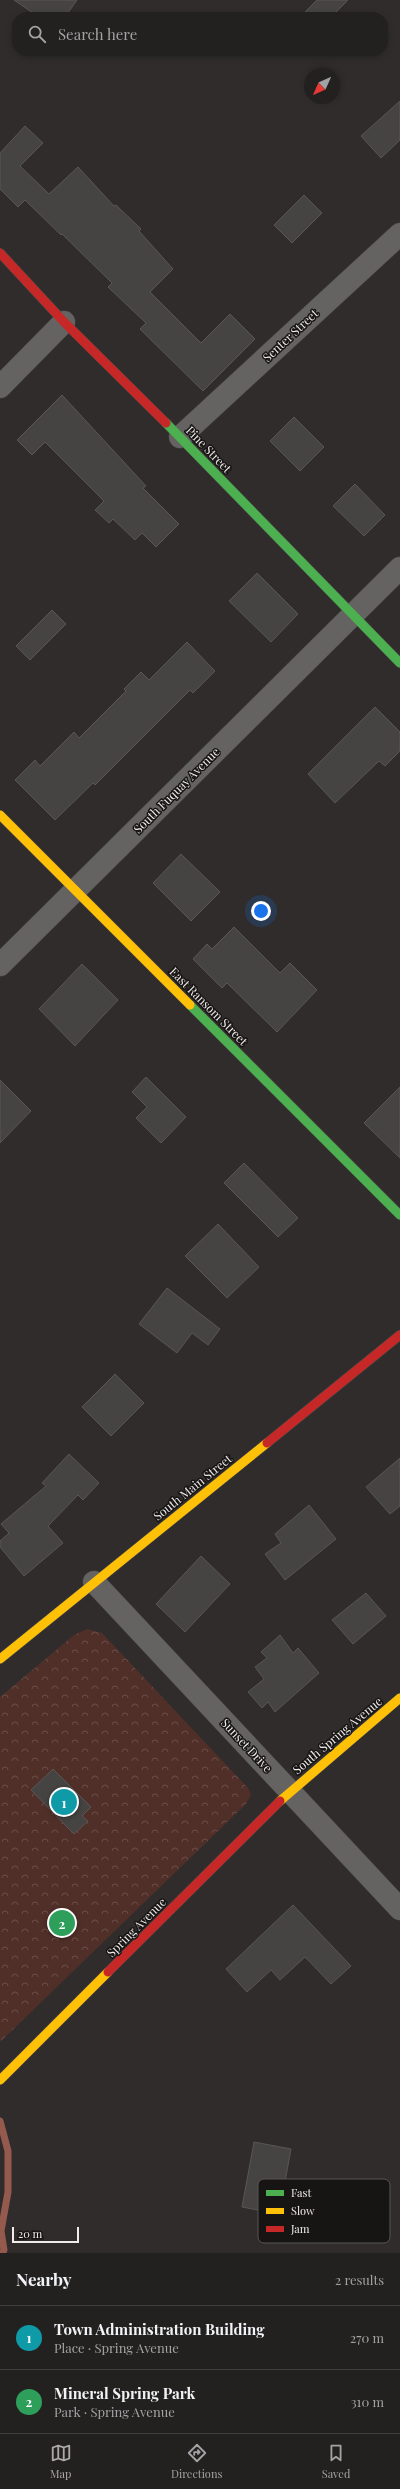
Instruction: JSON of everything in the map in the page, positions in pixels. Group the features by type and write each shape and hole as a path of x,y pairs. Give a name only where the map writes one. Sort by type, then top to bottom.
{"street":[{"name":"Senter Street","path":"180,436 400,234"},
{"name":"Pine Street","path":"0,253 64,322 180,436 400,663"},
{"path":"0,387 64,322"},
{"name":"South Fuquay Avenue","path":"0,965 400,568"},
{"name":"East Ransom Street","path":"0,815 76,889 400,1215"},
{"name":"South Main Street","path":"0,1660 94,1582 400,1335"},
{"name":"Sunset Drive","path":"94,1582 400,1909"},
{"name":"South Spring Avenue","path":"290,1791 400,1698"},
{"name":"Spring Avenue","path":"0,2080 290,1791"}],"green space":[{"path":"87,1629 102,1633 248,1788 251,1795 246,1804 0,2042 0,1697 74,1635"}],"building":[{"path":"14,0 77,0 69,12 32,12"},
{"path":"317,0 348,0 336,12 305,12"},
{"path":"400,101 400,140 381,158 361,136"},
{"path":"25,126 43,143 20,166 49,194 78,167 114,206 116,205 141,229 139,231 173,269 150,292 201,343 230,314 255,339 203,391 140,329 146,323 108,287 112,283 25,200 18,207 0,189 0,153"},
{"path":"304,195 322,213 292,243 274,225"},
{"path":"62,395 146,486 143,488 179,524 156,547 142,533 135,540 113,519 109,523 95,510 104,501 45,442 32,455 17,440"},
{"path":"294,417 324,447 300,471 270,441"},
{"path":"355,484 385,515 364,536 333,506"},
{"path":"257,573 298,614 271,642 229,601"},
{"path":"52,610 66,624 30,660 16,646"},
{"path":"187,642 215,671 193,693 190,690 95,785 93,783 55,820 15,780 35,760 40,766 74,732 79,738 126,691 124,689 141,672 149,680"},
{"path":"375,707 400,732 400,751 385,766 379,761 335,803 308,774"},
{"path":"181,854 220,892 191,921 153,883"},
{"path":"234,927 280,973 290,963 317,990 277,1032 227,983 222,988 193,959 207,944 212,949"},
{"path":"82,964 118,1000 75,1046 39,1009"},
{"path":"146,1077 186,1117 161,1143 136,1118 147,1107 132,1092"},
{"path":"0,1080 31,1111 0,1143"},
{"path":"400,1087 400,1158 364,1123"},
{"path":"244,1163 298,1218 278,1237 224,1183"},
{"path":"218,1224 259,1267 227,1298 185,1256"},
{"path":"167,1288 220,1329 208,1345 192,1333 177,1353 139,1324"},
{"path":"115,1374 144,1403 111,1436 82,1407"},
{"path":"69,1454 99,1483 83,1500 78,1495 48,1526 63,1543 24,1576 0,1547 0,1541 9,1533 1,1524 46,1486 42,1483"},
{"path":"400,1458 400,1506 390,1514 366,1487"},
{"path":"309,1505 336,1539 285,1580 265,1554 281,1543 275,1534"},
{"path":"201,1556 230,1584 185,1632 156,1604"},
{"path":"366,1593 386,1616 353,1644 332,1620"},
{"path":"280,1635 293,1653 298,1648 319,1673 275,1712 268,1702 262,1708 248,1692 264,1679 255,1667 267,1658 261,1652"},
{"path":"53,1769 91,1807 82,1816 88,1821 74,1834 31,1790"},
{"path":"293,1905 351,1966 331,1984 305,1957 280,1980 271,1970 247,1992 226,1969"},
{"path":"254,2142 291,2149 285,2179 258,2179 258,2210 242,2207"}],"waterway":[{"path":"0,2121 8,2151 8,2192 1,2231 4,2250 2,2253"}],"traffic: fast":[{"path":"166,423 400,663"},
{"path":"190,1005 400,1215"}],"traffic: slow":[{"path":"0,815 190,1005"},
{"path":"0,1659 267,1443"},
{"path":"280,1801 400,1698"},
{"path":"0,2080 108,1972"}],"traffic: jam":[{"path":"0,253 64,322 166,423"},
{"path":"267,1443 400,1335"},
{"path":"108,1972 280,1801"}],"place":[{"name":"Town Administration Building","path":"64,1802"},
{"name":"Mineral Spring Park","path":"62,1923"}]}
